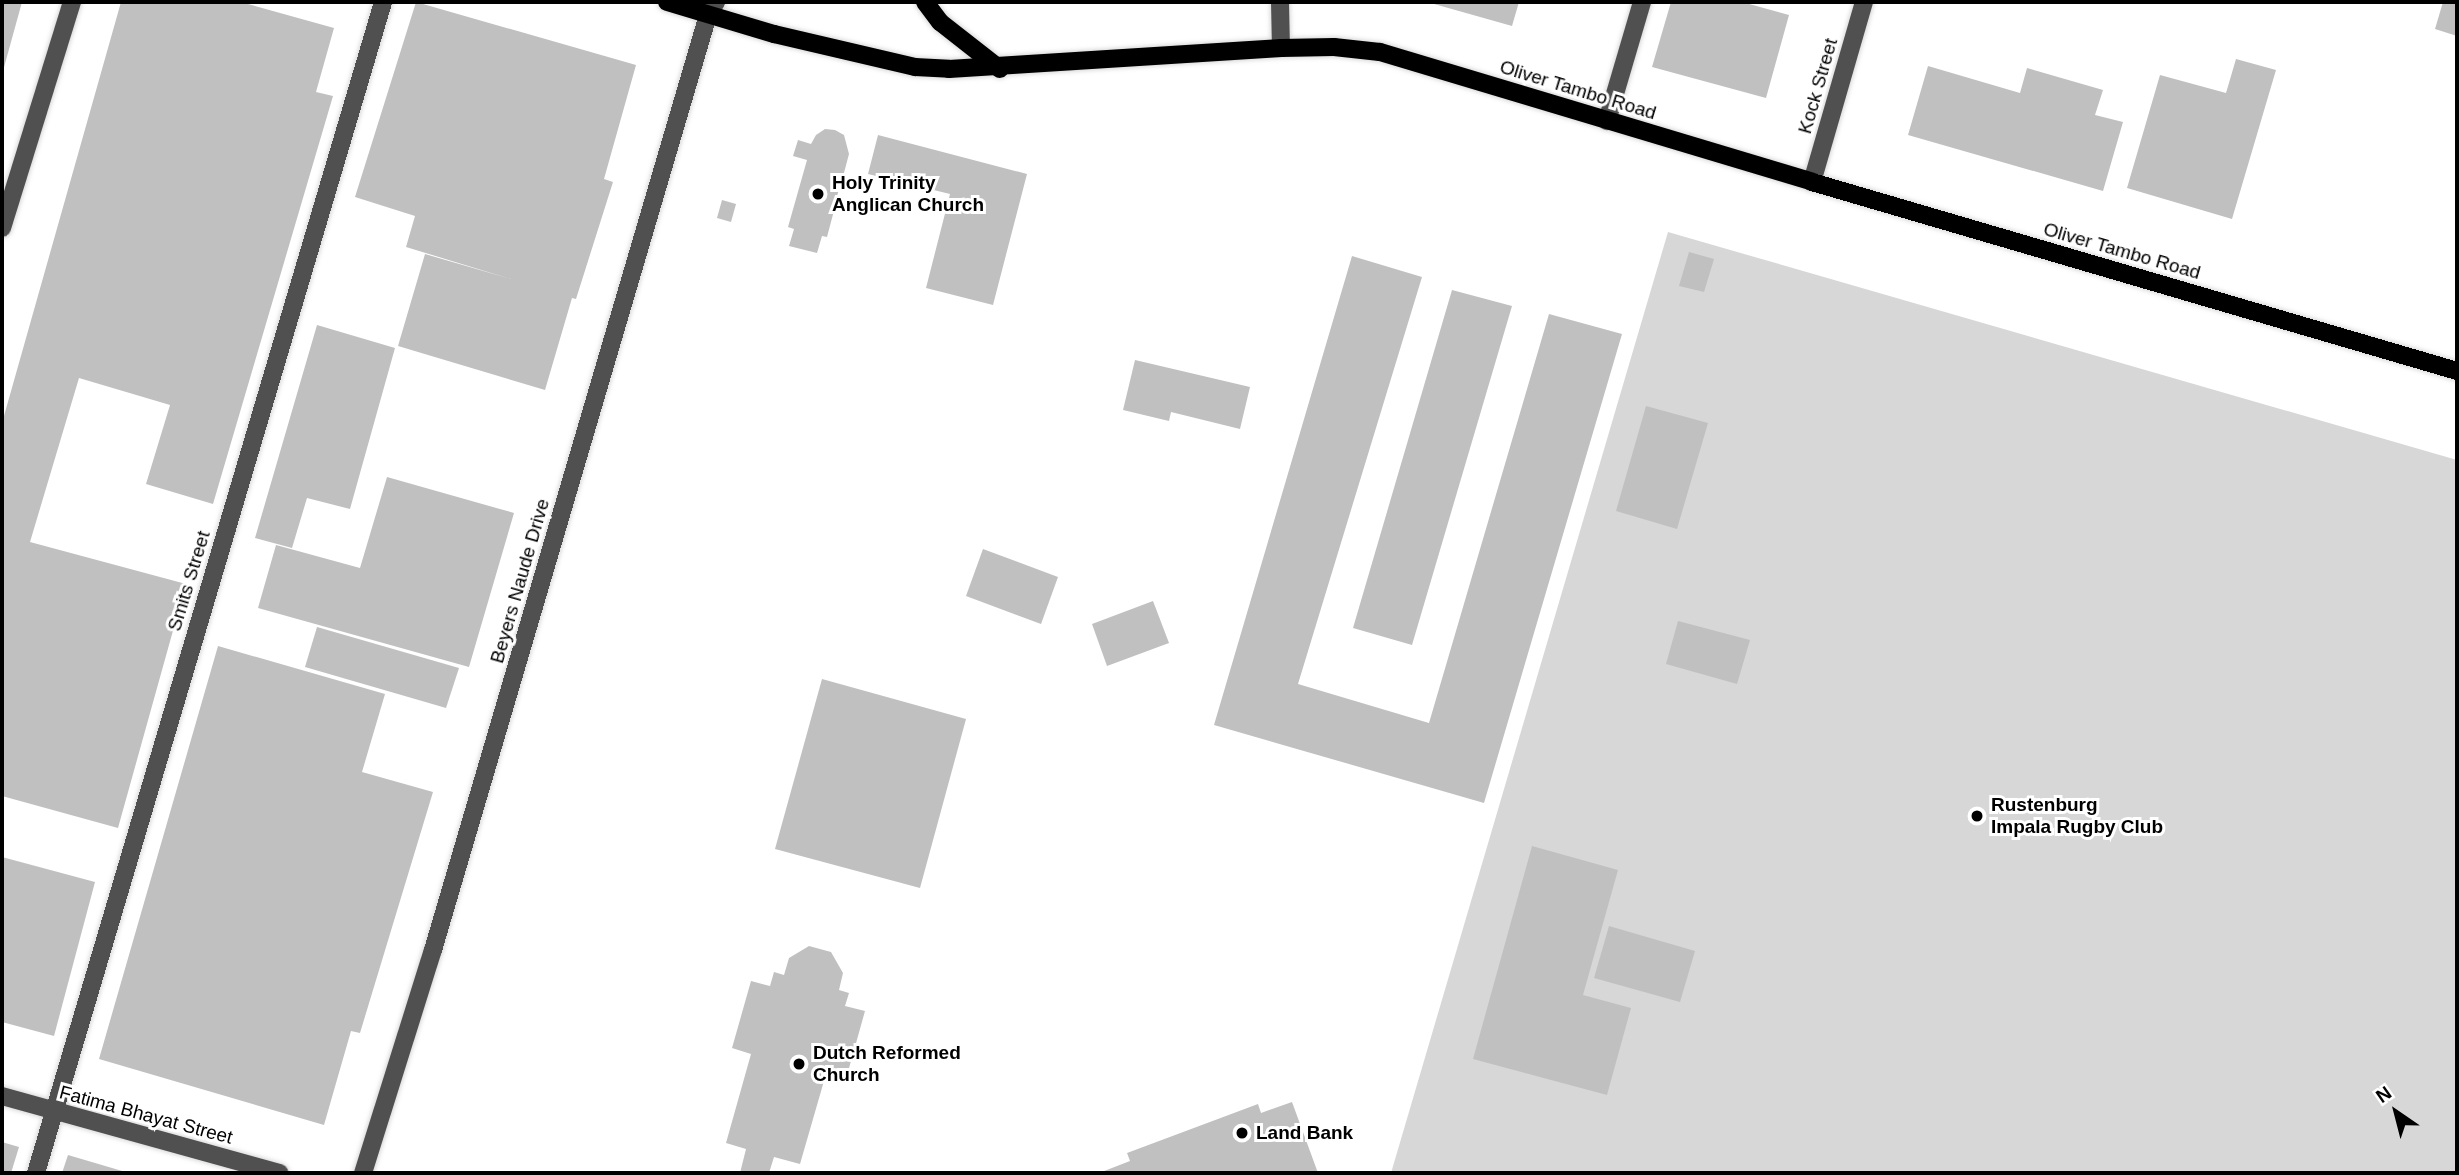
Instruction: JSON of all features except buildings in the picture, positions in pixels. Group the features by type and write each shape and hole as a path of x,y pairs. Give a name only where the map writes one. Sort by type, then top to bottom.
{"main road":[{"name":"Oliver Tambo Road","path":"667,2 712,8 915,67 1000,69 1282,48 1334,47 1380,52 2457,371"},
{"path":"925,2 940,22 1000,69"}],"street":[{"path":"2,228 72,2"},
{"name":"Smits Street","path":"36,1173 383,2"},
{"path":"1280,2 1282,48"},
{"path":"1607,121 1642,2"},
{"name":"Kock Street","path":"1812,182 1864,2"},
{"name":"Beyers Naude Drive","path":"363,1173 433,950 712,8"},
{"name":"Fatima Bhayat Street","path":"2,1096 280,1173"}],"shaded area":[{"name":"Rustenburg Impala Rugby Club","path":"1668,232 2457,460 2457,1173 1391,1173"}],"place":[{"name":"Holy Trinity Anglican Church","path":"818,194"},
{"name":"Rustenburg Impala Rugby Club","path":"1977,816"},
{"name":"Dutch Reformed Church","path":"799,1064"},
{"name":"Land Bank","path":"1242,1133"}]}
